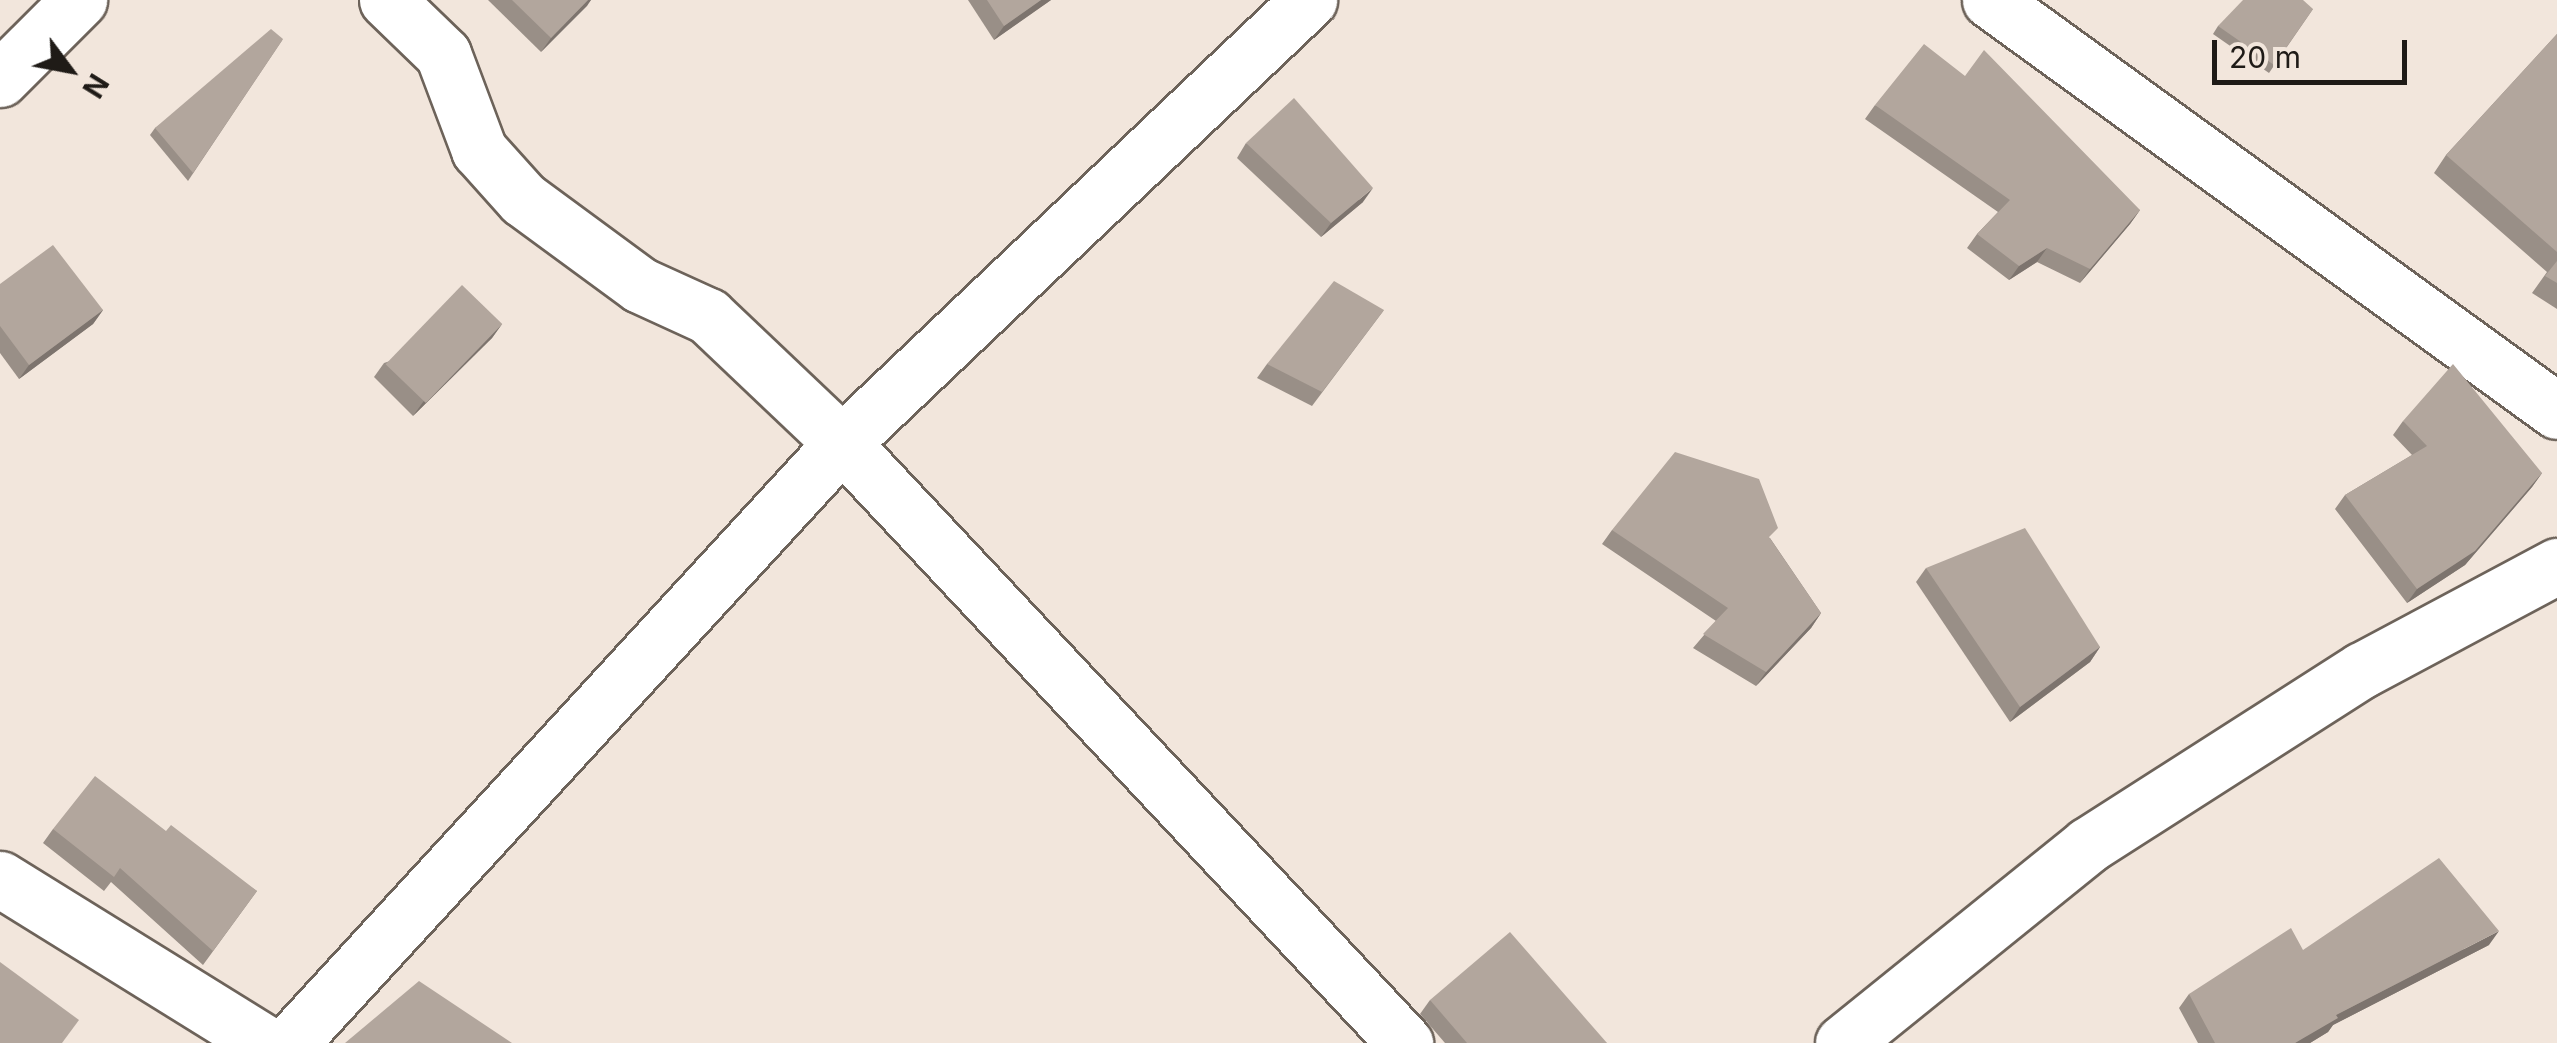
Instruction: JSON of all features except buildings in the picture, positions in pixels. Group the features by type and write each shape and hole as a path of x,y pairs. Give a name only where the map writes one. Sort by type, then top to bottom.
{"street":[{"path":"0,78 79,0"},
{"path":"386,0 443,54 479,150 523,199 640,285 708,316 842,443 1406,1043"},
{"path":"290,1043 842,443 1308,0"},
{"path":"1990,0 2557,411"},
{"path":"1843,1043 2088,845 2362,670 2557,566"},
{"path":"0,878 265,1043"}]}
